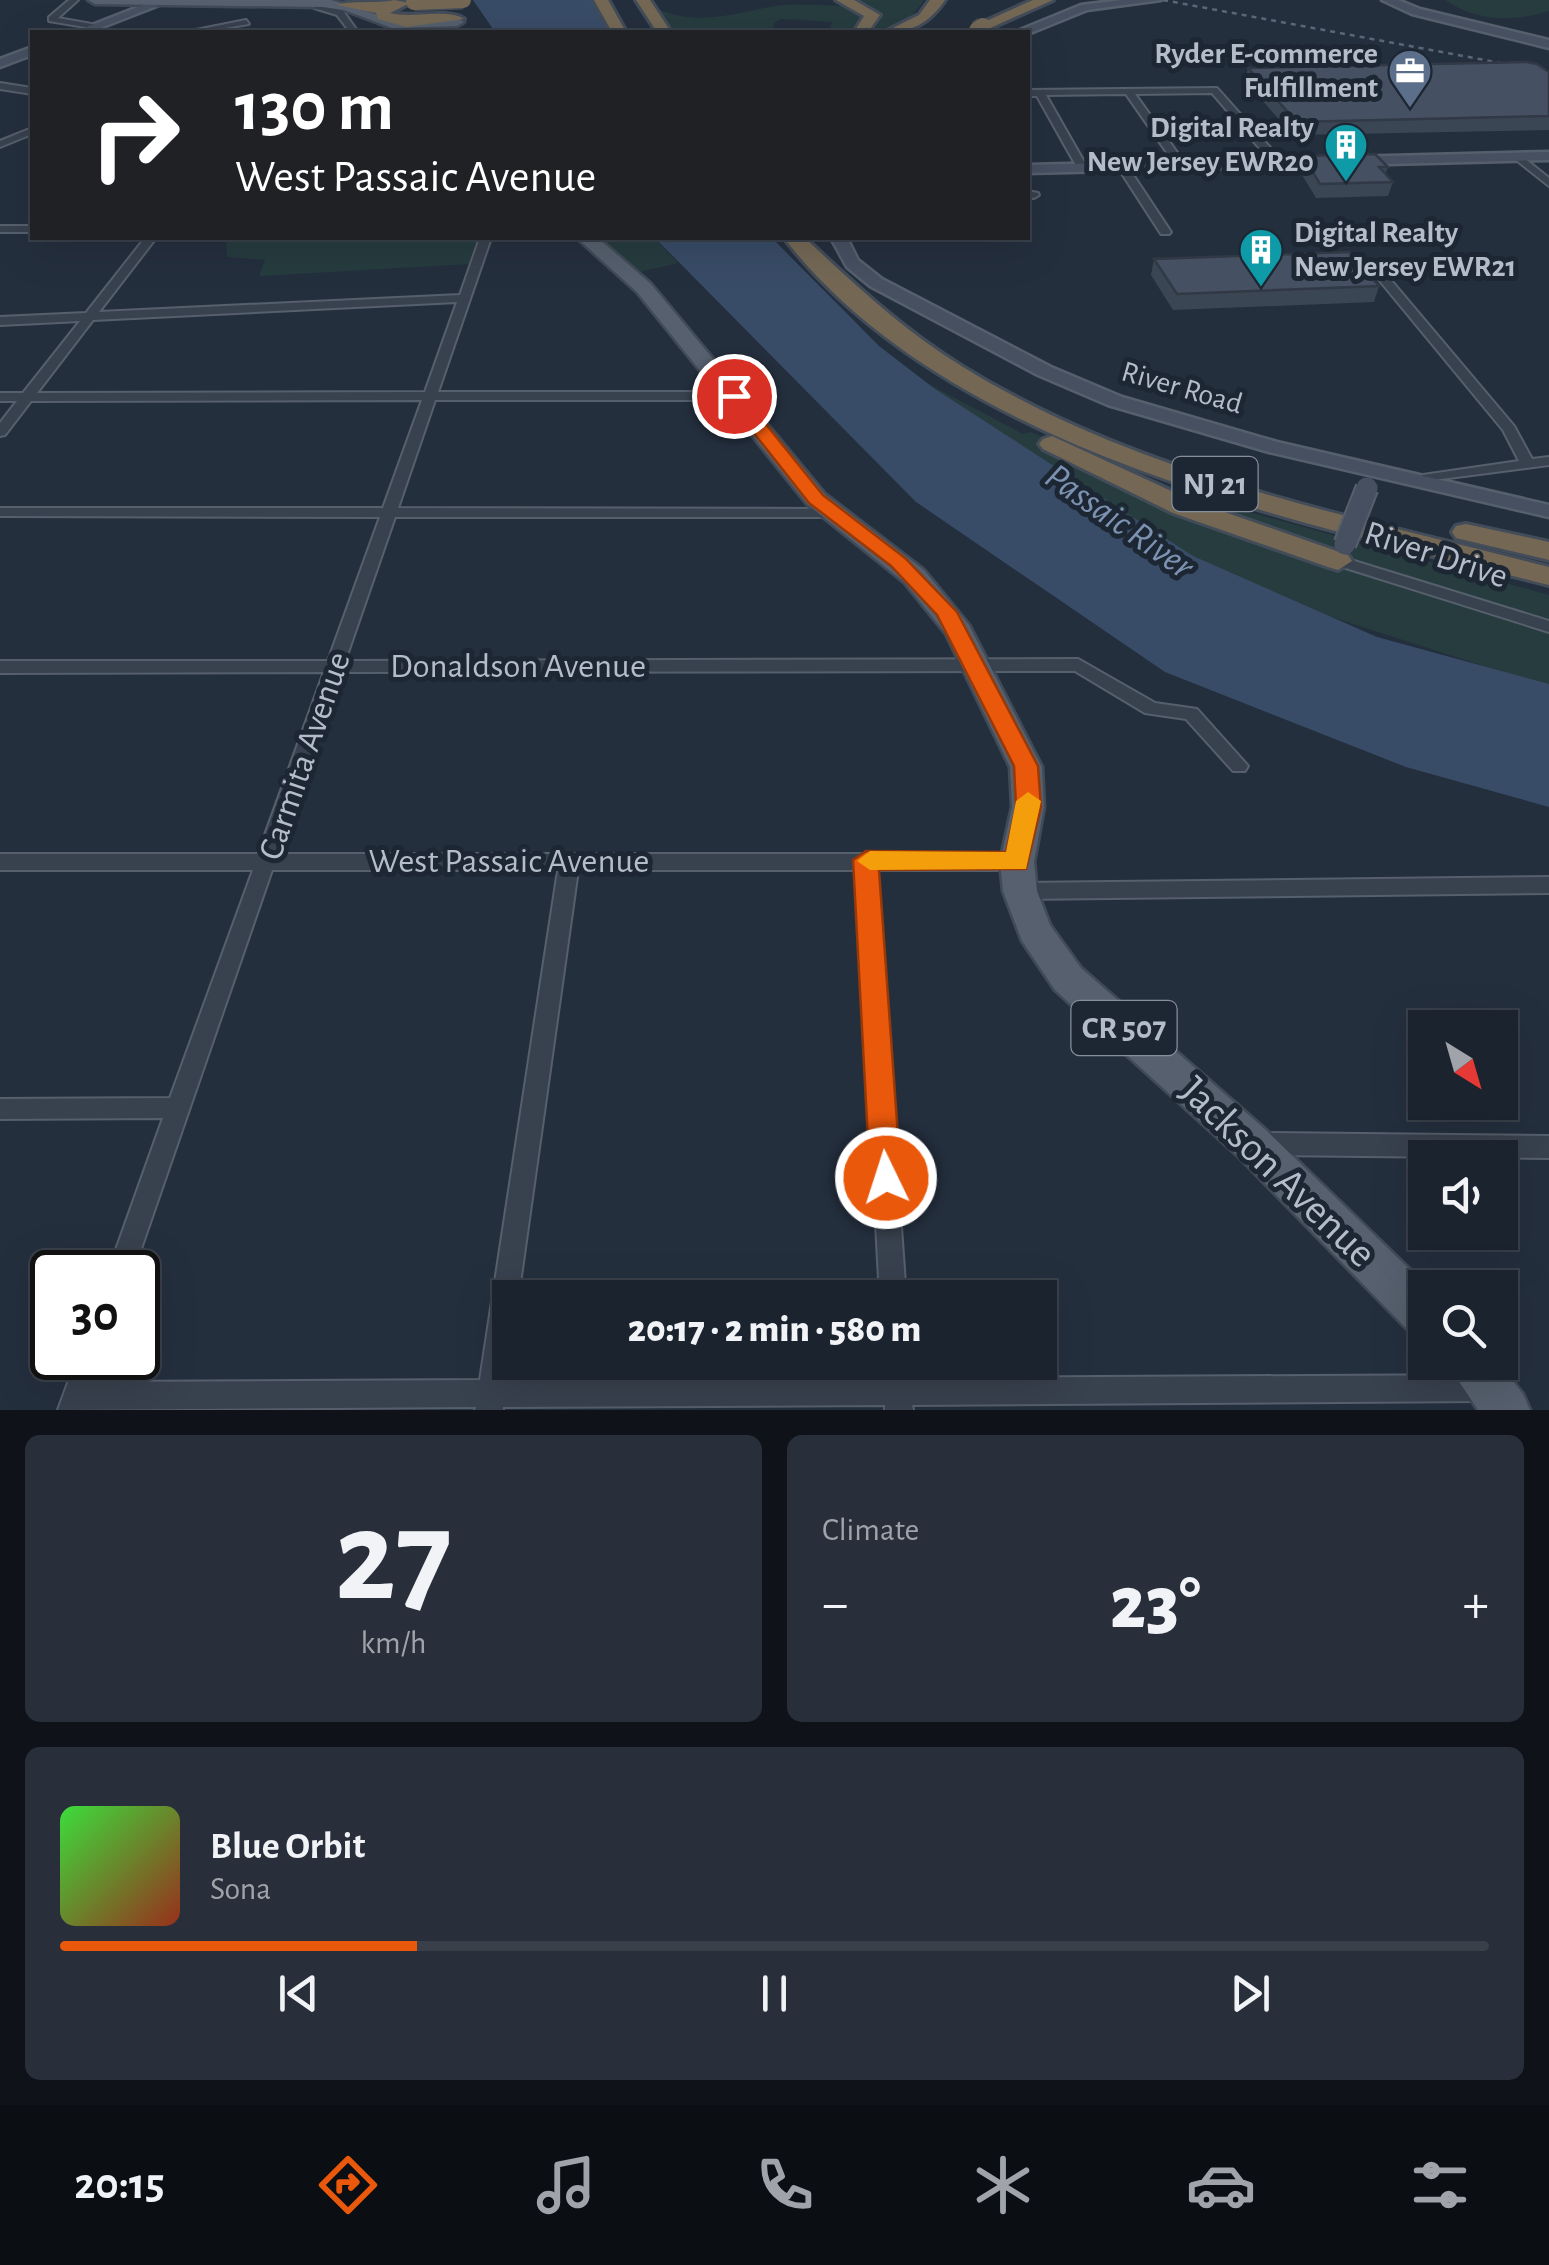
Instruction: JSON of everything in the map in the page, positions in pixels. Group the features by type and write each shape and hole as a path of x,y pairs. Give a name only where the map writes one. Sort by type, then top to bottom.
{"highway":[{"path":"344,5 374,9 463,0"},
{"path":"601,0 618,30"},
{"path":"622,0 636,30"},
{"path":"641,0 654,30"},
{"path":"641,0 663,30"},
{"path":"843,0 870,11 874,19 863,30"},
{"path":"933,30 962,19 1046,0"},
{"path":"393,5 382,13 391,20 458,24"},
{"path":"896,30 928,15 962,19"},
{"path":"783,240 863,306"},
{"name":"NJ 21","path":"796,240 902,338 1010,404 1120,452 1248,494 1549,576"},
{"name":"NJ 21","path":"822,240 848,270 924,333 1026,395 1172,455 1549,559"},
{"path":"902,338 955,384 1075,457 1198,513 1341,552"},
{"path":"1396,518 1549,551"}],"main road":[{"path":"95,0 344,5 388,24 458,24 453,0"},
{"path":"589,240 644,288 801,482 832,514 898,562 931,593 959,631 1026,766 1028,807 1018,877"},
{"name":"Jackson Avenue","path":"1018,877 1034,931 1068,979 1253,1144 1408,1298"}],"street":[{"path":"74,0 52,19 80,28 94,27 164,1"},
{"path":"1025,30 1085,7 1155,0"},
{"path":"1388,0 1408,10 1549,44"},
{"path":"242,2 250,30"},
{"path":"317,6 340,13 353,30"},
{"path":"201,30 246,22"},
{"path":"0,64 30,52"},
{"path":"0,86 30,92"},
{"path":"1030,93 1206,90 1222,96 1278,163"},
{"path":"1128,91 1181,165"},
{"path":"1040,93 1082,167"},
{"path":"0,144 30,132"},
{"path":"1030,169 1549,156"},
{"path":"1518,157 1549,183"},
{"path":"1122,166 1166,232"},
{"path":"0,229 30,229"},
{"path":"0,432 148,240"},
{"name":"Carmita Avenue","path":"128,1250 485,240"},
{"name":"River Road","path":"840,240 854,264 903,296 1040,368 1111,400 1371,478 1423,480 1549,511"},
{"path":"1374,268 1509,430 1528,464"},
{"path":"0,321 466,298"},
{"path":"0,397 734,396"},
{"path":"1423,480 1549,461"},
{"path":"1484,471 1476,478 1480,486 1509,500"},
{"name":"River Drive","path":"1371,478 1341,552 1549,627"},
{"path":"0,512 832,514"},
{"name":"Donaldson Avenue","path":"0,667 1078,665 1151,709 1191,713 1239,766"},
{"path":"866,860 892,1280"},
{"name":"West Passaic Avenue","path":"0,862 866,860 1018,877 1549,885"},
{"path":"490,1402 569,862"},
{"path":"0,1109 178,1108"},
{"path":"1253,1144 1549,1147"},
{"path":"74,1403 1245,1400 1488,1387"}],"green space":[{"path":"848,0 924,0 903,23 889,30 874,30 880,20 878,12"},
{"path":"1445,0 1549,0 1549,11 1496,18 1470,13"},
{"path":"788,5 849,6 862,10 864,21 852,30 830,30 832,22 781,19 773,24 774,30 674,30 660,10 701,18"},
{"path":"226,240 478,240 471,264 259,276 265,260 227,257"},
{"path":"596,240 657,240 678,263 635,273"},
{"path":"917,378 1023,434 1030,432 1209,501 1549,595 1549,687 1235,586"}],"water":[{"path":"473,0 595,0 611,30 491,30"},
{"name":"Passaic River","path":"657,240 774,240 879,346 935,389 1193,556 1377,637 1549,684 1549,807 1406,767 1165,672 916,502"}],"building":[{"name":"Ryder E-commerce Fulfillment","path":"1527,62 1549,72 1549,116 1297,122 1248,68"},
{"path":"1375,154 1388,167 1379,167 1393,182 1320,184 1303,156"},
{"path":"1349,252 1379,286 1177,294 1154,259"}],"railway":[{"path":"1163,0 1549,72"}],"slow traffic":[{"path":"870,861 1017,862 1028,801"}],"place":[{"name":"Ryder E-commerce Fulfillment","path":"1410,109"},
{"name":"Digital Realty New Jersey EWR20","path":"1346,183"},
{"name":"Digital Realty New Jersey EWR21","path":"1261,288"}],"route":[{"path":"734,396 816,499 898,562 946,612 1026,766 1028,807 1017,862 866,860 886,1178"}]}
